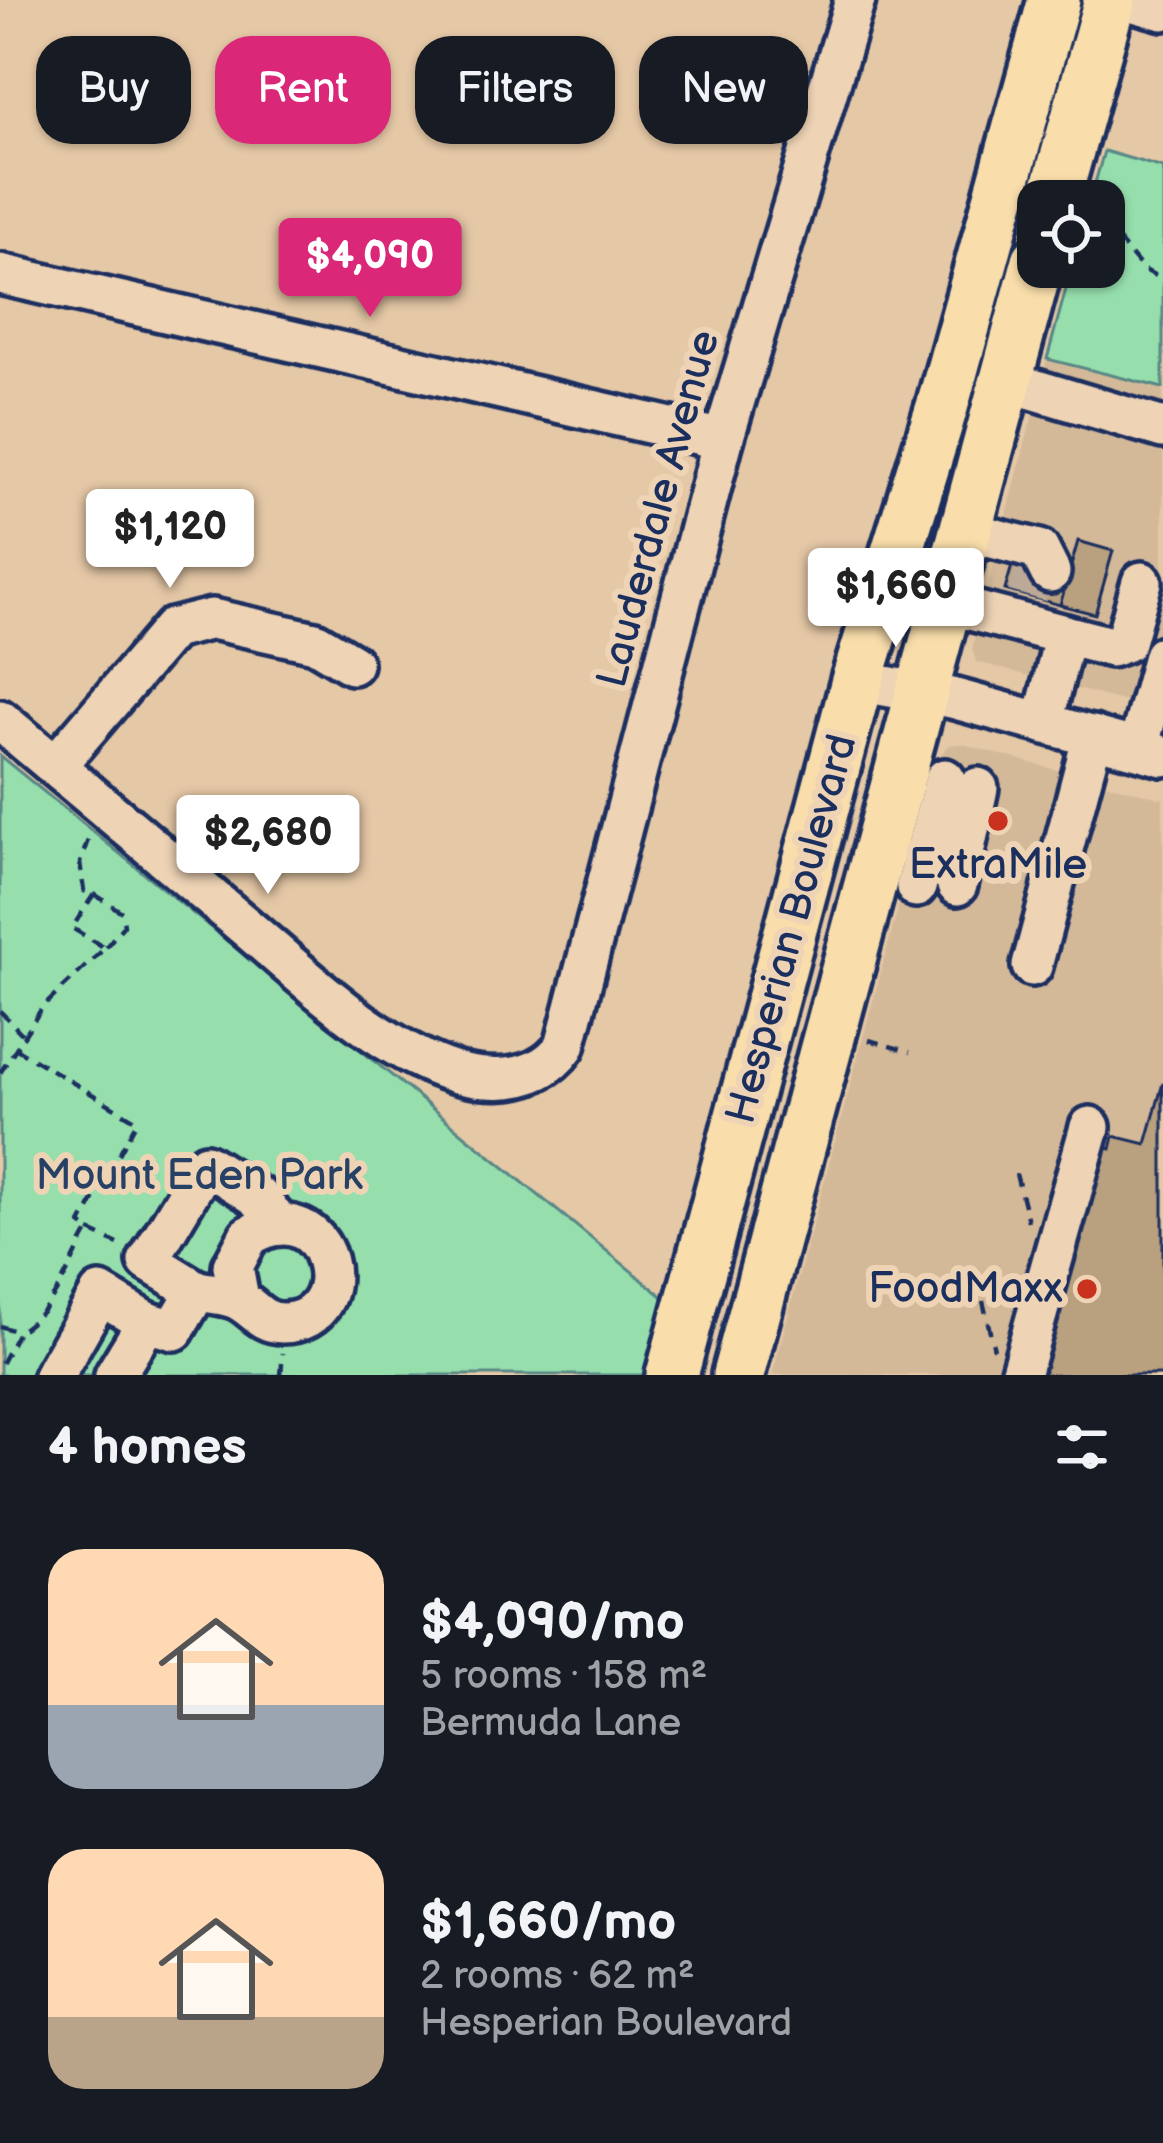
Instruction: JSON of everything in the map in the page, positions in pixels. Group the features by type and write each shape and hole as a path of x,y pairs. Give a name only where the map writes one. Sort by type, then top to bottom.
{"main road":[{"name":"Hesperian Boulevard","path":"672,1375 857,681 942,406 1054,0"},
{"path":"1060,180 1110,0"},
{"name":"Hesperian Boulevard","path":"738,1375 1031,288"}],"street":[{"name":"Lauderdale Avenue","path":"109,811 348,1011 423,1060 460,1075 504,1080 541,1070 565,1046 723,440 855,0"},
{"path":"1127,0 1163,10"},
{"path":"0,274 723,440"},
{"path":"1006,381 1163,428"},
{"path":"965,531 1029,586 1065,635 1112,647 1125,642 1142,582"},
{"path":"944,604 1029,586"},
{"path":"55,766 172,629 212,619 315,641 352,664"},
{"path":"1042,722 1065,635"},
{"path":"857,681 1042,722 1150,752 1163,661"},
{"path":"0,720 109,811"},
{"path":"1032,966 1093,736"},
{"path":"936,886 963,784"},
{"path":"1008,1366 1090,1127"},
{"path":"239,1299 232,1266 238,1250 263,1228 280,1225 309,1234 328,1258 331,1273 322,1302 311,1313 282,1323 266,1320 239,1299 197,1291 148,1261 206,1164 257,1197 280,1225"},
{"path":"54,1375 100,1294 147,1322 174,1330 197,1291"},
{"path":"115,1375 147,1322"}],"path":[{"path":"1125,248 1143,269 1163,280"},
{"path":"0,1072 22,1034 58,989 124,925 122,912 84,891 80,863 88,836 109,811"},
{"path":"92,896 72,928 105,948"},
{"path":"0,1011 22,1034"},
{"path":"16,1048 137,1121 81,1224 124,1247 100,1294"},
{"path":"1016,1174 1030,1228"},
{"path":"0,1366 18,1332 43,1316 89,1230"},
{"path":"983,1301 1008,1366"},
{"path":"0,1326 18,1332"}],"shaded area":[{"path":"1047,359 1163,388 1163,712 977,662 972,649"},
{"path":"962,744 1163,799 1163,1375 772,1375 939,756 949,745"}],"green space":[{"path":"1104,151 1163,168 1163,388 1047,359 1066,288 1125,288 1125,180 1096,180"},
{"name":"Mount Eden Park","path":"0,756 667,1300 646,1375 0,1375"}],"building":[{"path":"1078,541 1113,551 1095,614 1060,605"},
{"path":"1013,562 1067,577 1060,605 1005,590"},
{"path":"1163,1083 1163,1375 1037,1375 1098,1146 1111,1149 1114,1136 1146,1144"}],"tunnel":[{"path":"1027,596 1035,568"}],"place":[{"name":"ExtraMile","path":"998,821"},
{"name":"FoodMaxx","path":"1087,1289"}]}
